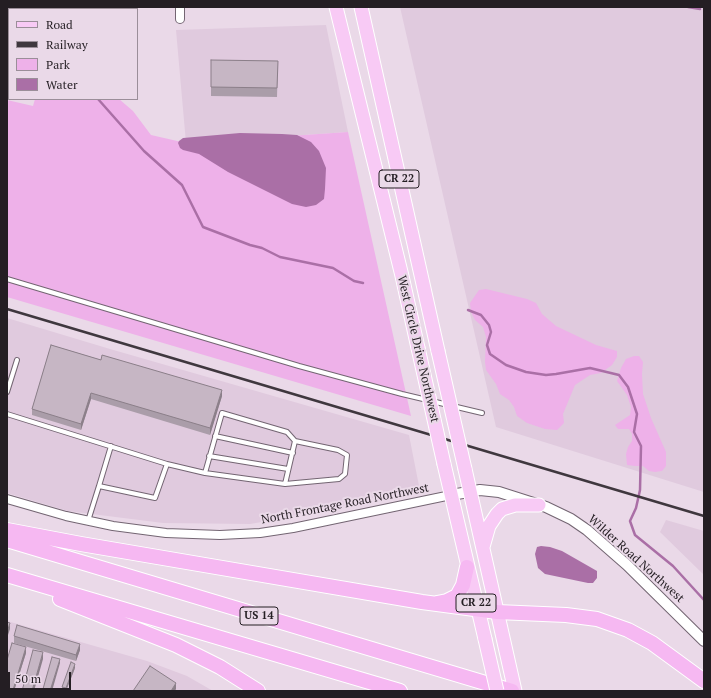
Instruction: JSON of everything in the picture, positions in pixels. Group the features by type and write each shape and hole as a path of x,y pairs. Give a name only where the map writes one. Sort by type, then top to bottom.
{"highway":[{"path":"7,530 430,604 496,612 578,616 597,619 617,625 652,643 704,681"},
{"name":"US 14","path":"7,540 513,691"},
{"path":"430,604 447,601 457,596 463,585 467,567"},
{"path":"7,574 400,691"},
{"path":"7,579 176,645 220,667 258,691"}],"main road":[{"name":"West Circle Drive Northwest","path":"336,7 402,276 467,567 497,691"},
{"name":"West Circle Drive Northwest","path":"361,7 470,491 513,691"},
{"path":"482,548 489,526 502,509 515,505 539,504"}],"street":[{"path":"180,7 180,19"},
{"name":"Wilder Road Northwest","path":"451,495 480,490 499,492 539,504 562,514 587,530 643,580 704,641"},
{"name":"North Frontage Road Northwest","path":"7,499 88,522 133,529 177,534 244,534 293,528 451,495"}],"lane":[{"path":"7,279 299,366 402,394 482,413"},
{"path":"7,392 17,360"},
{"path":"7,414 167,464 205,473 285,484 339,479 345,474 347,455 338,450 296,441 287,432 222,412 208,456 205,473"},
{"path":"215,436 292,452"},
{"path":"285,484 296,441"},
{"path":"88,522 111,446"},
{"path":"208,456 288,469"},
{"path":"99,486 155,498 167,464"}],"shaded area":[{"path":"400,7 704,7 704,492 496,427"},
{"path":"326,25 348,132 186,143 176,30"},
{"path":"7,318 409,435 419,486 320,512 250,524 163,523 68,511 7,493"},
{"path":"666,520 704,531 704,575 660,532"},
{"path":"7,621 147,661 187,676 213,691 7,691"}],"green space":[{"path":"7,100 33,106 35,100 120,100 133,111 151,135 186,143 348,132 411,416 7,297"},
{"path":"486,289 527,299 536,303 542,314 556,326 596,345 617,351 617,357 612,365 601,373 590,375 575,385 563,414 564,423 557,430 545,429 527,423 517,416 514,407 509,400 500,394 496,384 486,370 486,337 483,327 475,320 471,312 470,303 479,290"},
{"path":"639,356 643,362 643,394 651,418 666,452 666,466 662,471 649,471 643,466 627,465 626,454 632,441 632,434 629,429 618,429 615,425 630,415 631,407 627,395 617,381 621,368 626,359"}],"water":[{"path":"240,133 297,135 311,142 319,151 326,168 324,199 316,205 306,207 292,204 228,172 199,154 183,150 180,148 178,143 183,138"},
{"path":"541,546 562,551 597,571 597,578 593,583 588,583 545,574 538,568 535,554 537,547"}],"building":[{"path":"211,60 278,61 277,88 211,87"},
{"path":"51,345 101,360 102,355 222,390 210,428 91,393 81,424 32,409"},
{"path":"7,622 10,623 7,632"},
{"path":"17,625 80,644 76,655 14,636"},
{"path":"12,643 26,647 13,690 7,688 7,660"},
{"path":"33,650 43,652 32,691 22,691"},
{"path":"52,657 60,659 50,691 43,689"},
{"path":"71,662 75,664 66,688 62,687"},
{"path":"150,666 176,683 171,691 133,691"}],"waterway":[{"path":"688,7 700,9"},
{"path":"99,100 144,151 182,185 203,227 262,248 280,257 333,268 354,281 363,283"},
{"path":"468,310 481,315 489,325 491,332 487,345 490,354 506,365 526,372 546,375 590,368 619,375 628,387 637,414 634,432 641,446 640,490 636,508 630,521 635,535 673,566 704,600"}],"railway":[{"path":"7,309 704,516"}]}
